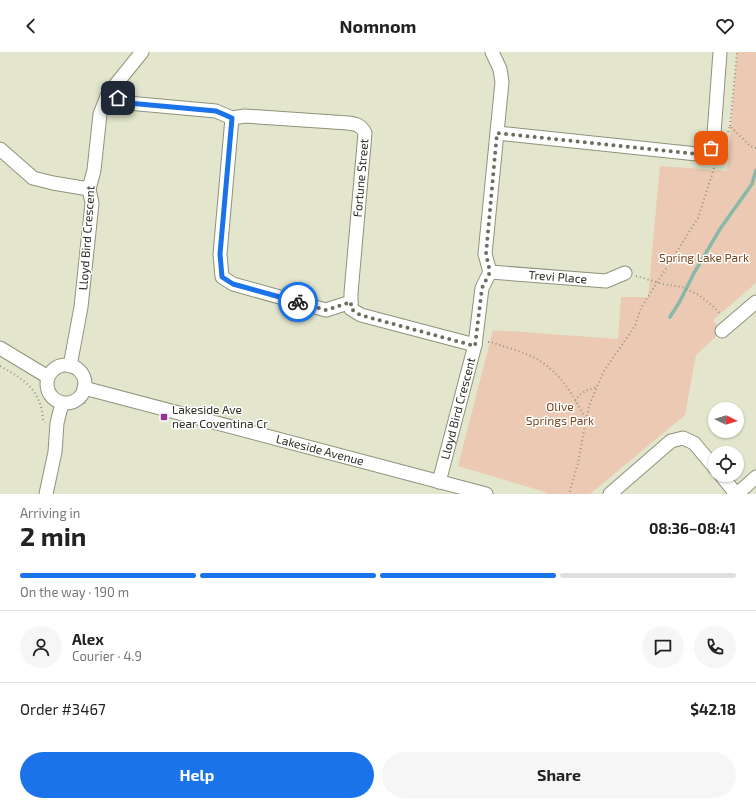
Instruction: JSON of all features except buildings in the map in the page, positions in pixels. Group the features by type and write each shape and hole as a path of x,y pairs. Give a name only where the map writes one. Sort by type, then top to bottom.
{"street":[{"name":"Lloyd Bird Crescent","path":"70,366 81,307 92,203 89,188 94,170 100,114 108,94 142,52"},
{"path":"490,272 486,254 502,82 500,68 492,52"},
{"path":"497,133 697,154 711,148 714,134 720,52"},
{"name":"Fortune Street","path":"108,94 128,103 216,111 232,118 245,116 348,123 362,128 365,133 351,302"},
{"path":"232,118 220,254 222,277 233,284 326,310 351,302 351,309 360,315 475,346"},
{"path":"0,150 33,178 53,184 89,188"},
{"name":"Lloyd Bird Crescent","path":"439,482 475,346 482,288 490,272"},
{"name":"Trevi Place","path":"490,272 606,282 625,273"},
{"path":"726,328 756,302"},
{"path":"0,348 48,377"},
{"path":"46,494 55,452 57,423 66,406 82,394 84,388 84,382 80,372 70,366 57,367 48,377 47,388 49,393 57,401 66,406"},
{"name":"Lakeside Avenue","path":"84,388 486,494"},
{"path":"610,494 671,441 683,438 694,443 708,460"},
{"path":"727,482 737,494 756,477"}],"path":[{"path":"726,137 730,126 736,52"},
{"path":"730,126 750,146 756,148"},
{"path":"569,494 578,463 590,403 604,371 635,326 641,308 698,218 719,155"},
{"path":"625,273 663,284 682,287 699,295 715,308 726,328"},
{"path":"475,346 491,342 540,361 559,377 575,400 586,420"},
{"path":"0,366 26,382 34,392 43,413 43,421 57,423"},
{"path":"575,400 580,394 588,389 597,387"},
{"path":"66,406 92,403"}],"green space":[{"path":"737,52 756,52 756,283 713,320 722,331 696,355 685,415 590,494 547,494 542,491 458,466 493,330 618,339 621,297 648,297 660,166 727,171"}],"waterway":[{"path":"670,317 720,229 752,184 756,170"}],"way so far":[{"path":"298,302 326,310 351,302 351,309 360,315 475,346 482,288 490,272 486,254 497,133 697,154 711,148"}],"place":[{"name":"Lakeside Ave near Coventina Cr","path":"164,417"}],"route":[{"path":"118,98 128,103 216,111 232,118 220,254 222,277 233,284 298,302"}],"park label":[{"name":"Spring Lake Park","path":"704,258"},
{"name":"Olive Springs Park","path":"560,414"}]}
